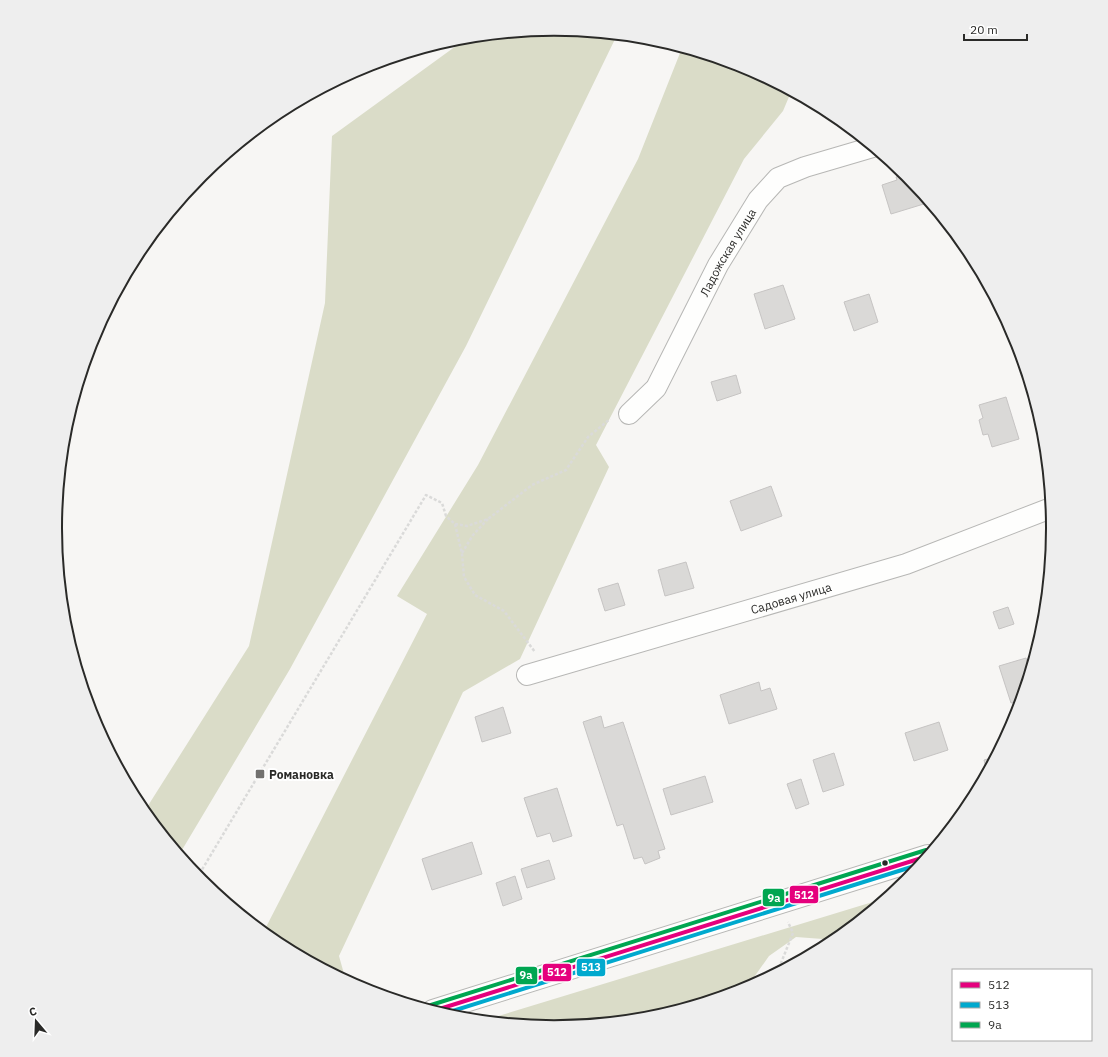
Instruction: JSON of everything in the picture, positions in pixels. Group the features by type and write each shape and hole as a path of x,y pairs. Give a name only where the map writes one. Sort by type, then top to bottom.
{"main road":[{"path":"443,1008 919,859"}],"street":[{"name":"Ладожская улица","path":"629,414 656,388 718,265 758,200 778,178 805,167 867,149"},
{"name":"Садовая улица","path":"535,673 906,564 1045,511"}],"path":[{"path":"462,554 473,536 488,518 532,485 566,470 588,437 612,418 629,414"},
{"path":"201,871 426,494 442,503 446,516 455,524 466,526 488,518"},
{"path":"455,524 462,554 464,577 475,595 504,611 538,656 535,673"},
{"path":"779,903 793,933 780,966"}],"green space":[{"path":"554,36 615,40 466,346 290,669 182,850 163,828 148,806 249,646 325,303 332,136 457,45 522,37"},
{"path":"680,53 742,73 789,96 783,111 744,159 596,445 609,467 520,659 463,692 339,956 344,974 308,955 266,928 427,614 397,596 478,465 638,159"},
{"path":"877,901 826,939 796,937 769,956 753,979 712,995 650,1012 618,1017 554,1021 494,1017"}],"building":[{"path":"898,176 902,180 924,204 891,214 882,185 897,180 896,177"},
{"path":"783,285 795,319 765,329 754,294"},
{"path":"869,294 878,322 854,331 844,302"},
{"path":"736,375 741,393 717,401 711,382"},
{"path":"1006,397 1019,439 992,447 988,434 983,435 979,420 983,418 979,405"},
{"path":"771,486 782,516 741,531 730,501"},
{"path":"686,562 694,588 665,596 658,570"},
{"path":"618,583 625,605 605,611 598,589"},
{"path":"1008,607 1014,624 999,629 993,612"},
{"path":"1026,658 1028,663 1014,702 1011,703 999,666"},
{"path":"759,682 761,691 770,688 777,709 729,724 720,695"},
{"path":"503,707 511,733 482,742 475,717"},
{"path":"601,716 604,728 623,722 665,849 658,851 660,858 645,864 642,857 634,859 623,824 617,826 583,722"},
{"path":"939,722 948,750 914,761 905,733"},
{"path":"834,753 844,785 823,792 813,760"},
{"path":"989,759 986,766 984,760"},
{"path":"705,776 713,802 671,815 663,789"},
{"path":"801,779 809,804 796,809 787,784"},
{"path":"557,788 572,836 553,842 550,833 537,837 524,798"},
{"path":"472,842 482,874 432,890 422,859"},
{"path":"549,860 555,879 527,888 521,869"},
{"path":"515,876 522,899 503,906 496,883"}],"transit line":[{"name":"9а","path":"431,1005 926,850"},
{"name":"512","path":"443,1008 919,859"},
{"name":"513","path":"453,1011 911,867"}],"place":[{"name":"Романовка","path":"260,774"}]}
